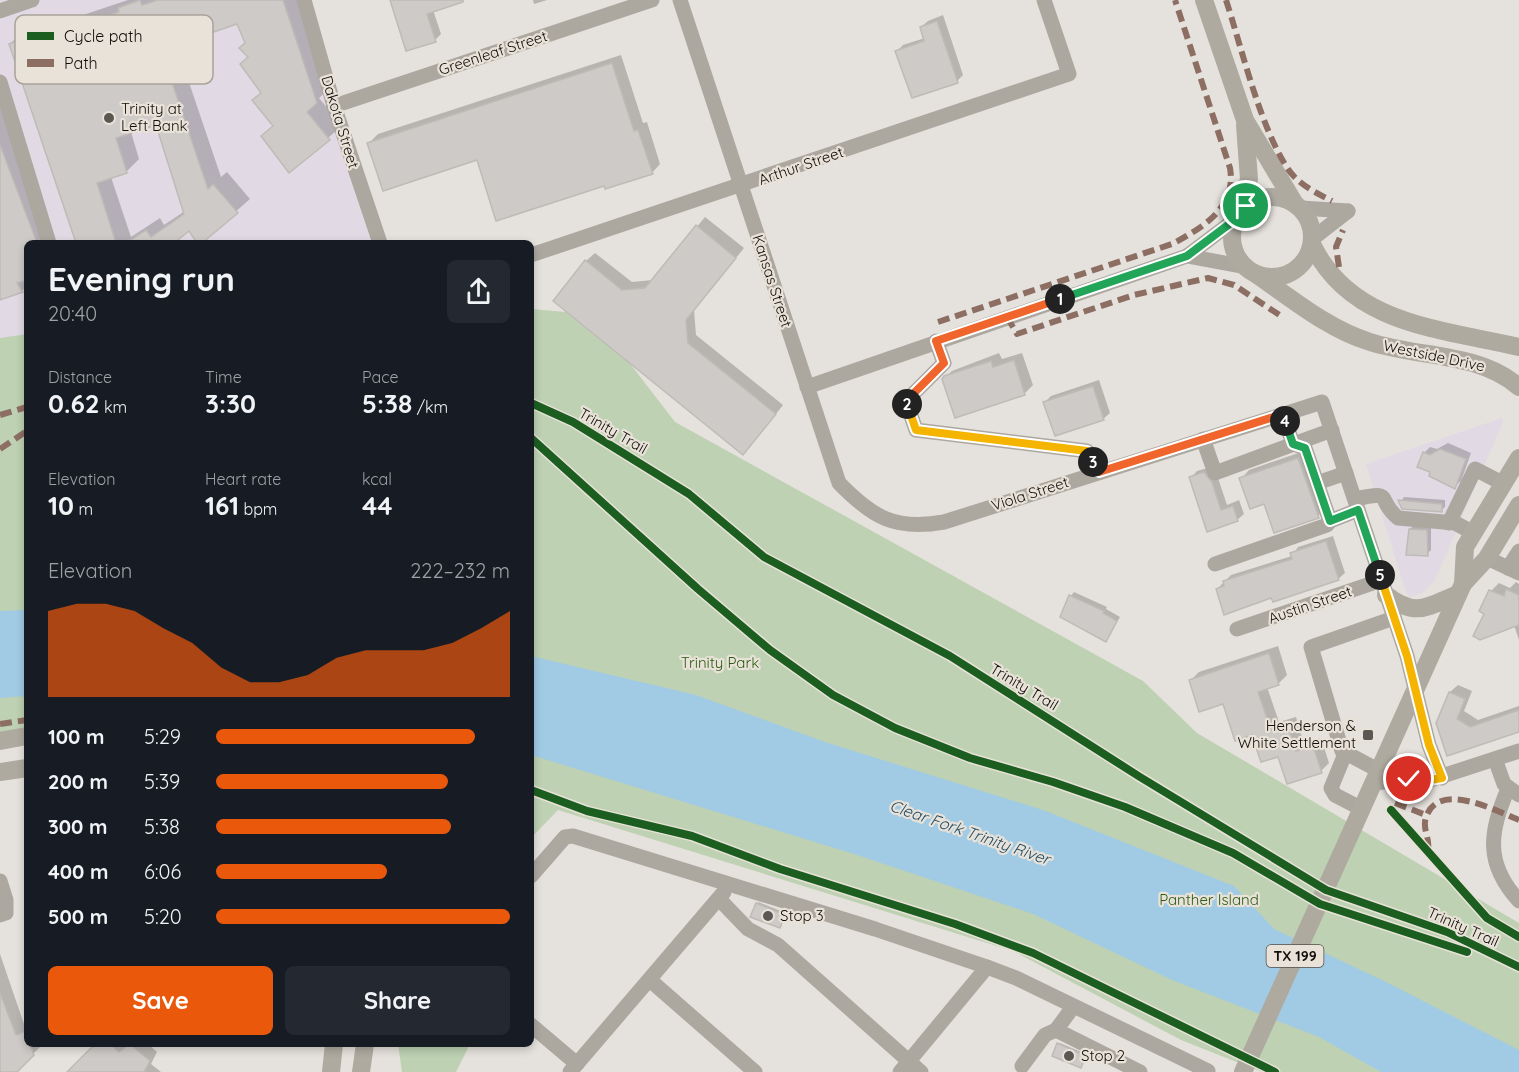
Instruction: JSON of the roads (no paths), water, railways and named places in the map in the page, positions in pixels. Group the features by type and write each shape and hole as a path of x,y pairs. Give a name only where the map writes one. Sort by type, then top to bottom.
{"main road":[{"path":"1204,0 1245,120 1307,217 1312,242 1301,265 1291,273 1278,277 1251,270 1237,256 1233,245 1232,233 1249,179 1245,120"},
{"path":"1238,216 1255,200 1267,196 1278,196 1298,206"},
{"name":"Westside Drive","path":"1312,242 1327,272 1344,290 1379,312 1519,347"},
{"name":"Westside Drive","path":"1251,270 1334,327 1370,342 1410,353 1488,367 1519,387"},
{"name":"TX 199","path":"1461,589 1466,547 1472,532 1519,458"},
{"name":"TX 199","path":"1243,1072 1461,589 1487,558 1519,504"},
{"path":"1384,587 1400,605 1415,609 1461,589"},
{"path":"0,741 24,737"},
{"path":"0,772 24,768"},
{"path":"331,1072 334,1047"},
{"path":"362,1072 365,1047"}],"street":[{"path":"0,10 32,0"},
{"name":"Dakota Street","path":"304,0 334,106 379,240"},
{"name":"Greenleaf Street","path":"334,106 652,0"},
{"name":"Kansas Street","path":"680,0 839,483 861,506 892,523 908,525"},
{"name":"Arthur Street","path":"534,254 741,187 1069,74 1044,0"},
{"path":"0,82 48,240"},
{"path":"1298,206 1348,211 1312,242"},
{"path":"807,387 1187,256 1238,216"},
{"path":"1187,256 1251,270"},
{"path":"936,341 944,363 906,401 916,430 1087,451 1099,472"},
{"name":"Viola Street","path":"908,525 918,527 944,522 1322,402 1332,430"},
{"path":"1283,414 1293,444"},
{"path":"1203,439 1215,473 1332,430 1407,656 1429,745 1442,778"},
{"path":"1293,444 1305,448 1330,521"},
{"path":"1449,523 1475,469 1502,483"},
{"path":"1317,483 1346,473"},
{"path":"1215,564 1327,525 1356,505 1378,494 1383,496 1392,513 1398,518 1449,523 1472,532"},
{"path":"1487,558 1514,571 1519,551"},
{"name":"Austin Street","path":"1237,629 1384,587"},
{"path":"1394,618 1311,647 1342,751 1378,777 1442,778 1519,751"},
{"path":"1345,754 1331,788 1335,795 1362,809"},
{"path":"1496,759 1501,779 1514,792 1498,812 1493,836 1503,883 1519,901"},
{"path":"534,873 565,837 573,836 731,884 987,967 1016,978 1182,1066 1208,1071"},
{"path":"0,881 6,900 6,913 0,915"},
{"path":"534,1029 574,1068 651,981 731,884"},
{"path":"719,899 748,929 778,945 905,1067 921,1072"},
{"path":"905,1067 987,967"},
{"path":"651,981 755,1072"},
{"path":"1022,1066 1045,1035 1056,1030 1073,1007"},
{"path":"1056,1030 1140,1072"}],"water":[{"path":"24,610 24,696 0,698 0,611"},
{"name":"Clear Fork Trinity River","path":"534,657 696,695 825,742 1043,810 1234,886 1274,929 1384,981 1519,1050 1519,1072 1381,1072 1319,1037 1172,980 1033,914 857,855 534,756"}],"place":[{"name":"Trinity at Left Bank","path":"109,118"},
{"name":"Henderson & White Settlement","path":"1368,735"},
{"name":"Stop 3","path":"768,916"},
{"name":"Stop 2","path":"1069,1056"}],"park label":[{"name":"Trinity Park","path":"720,663"},
{"name":"Panther Island","path":"1209,900"}]}
